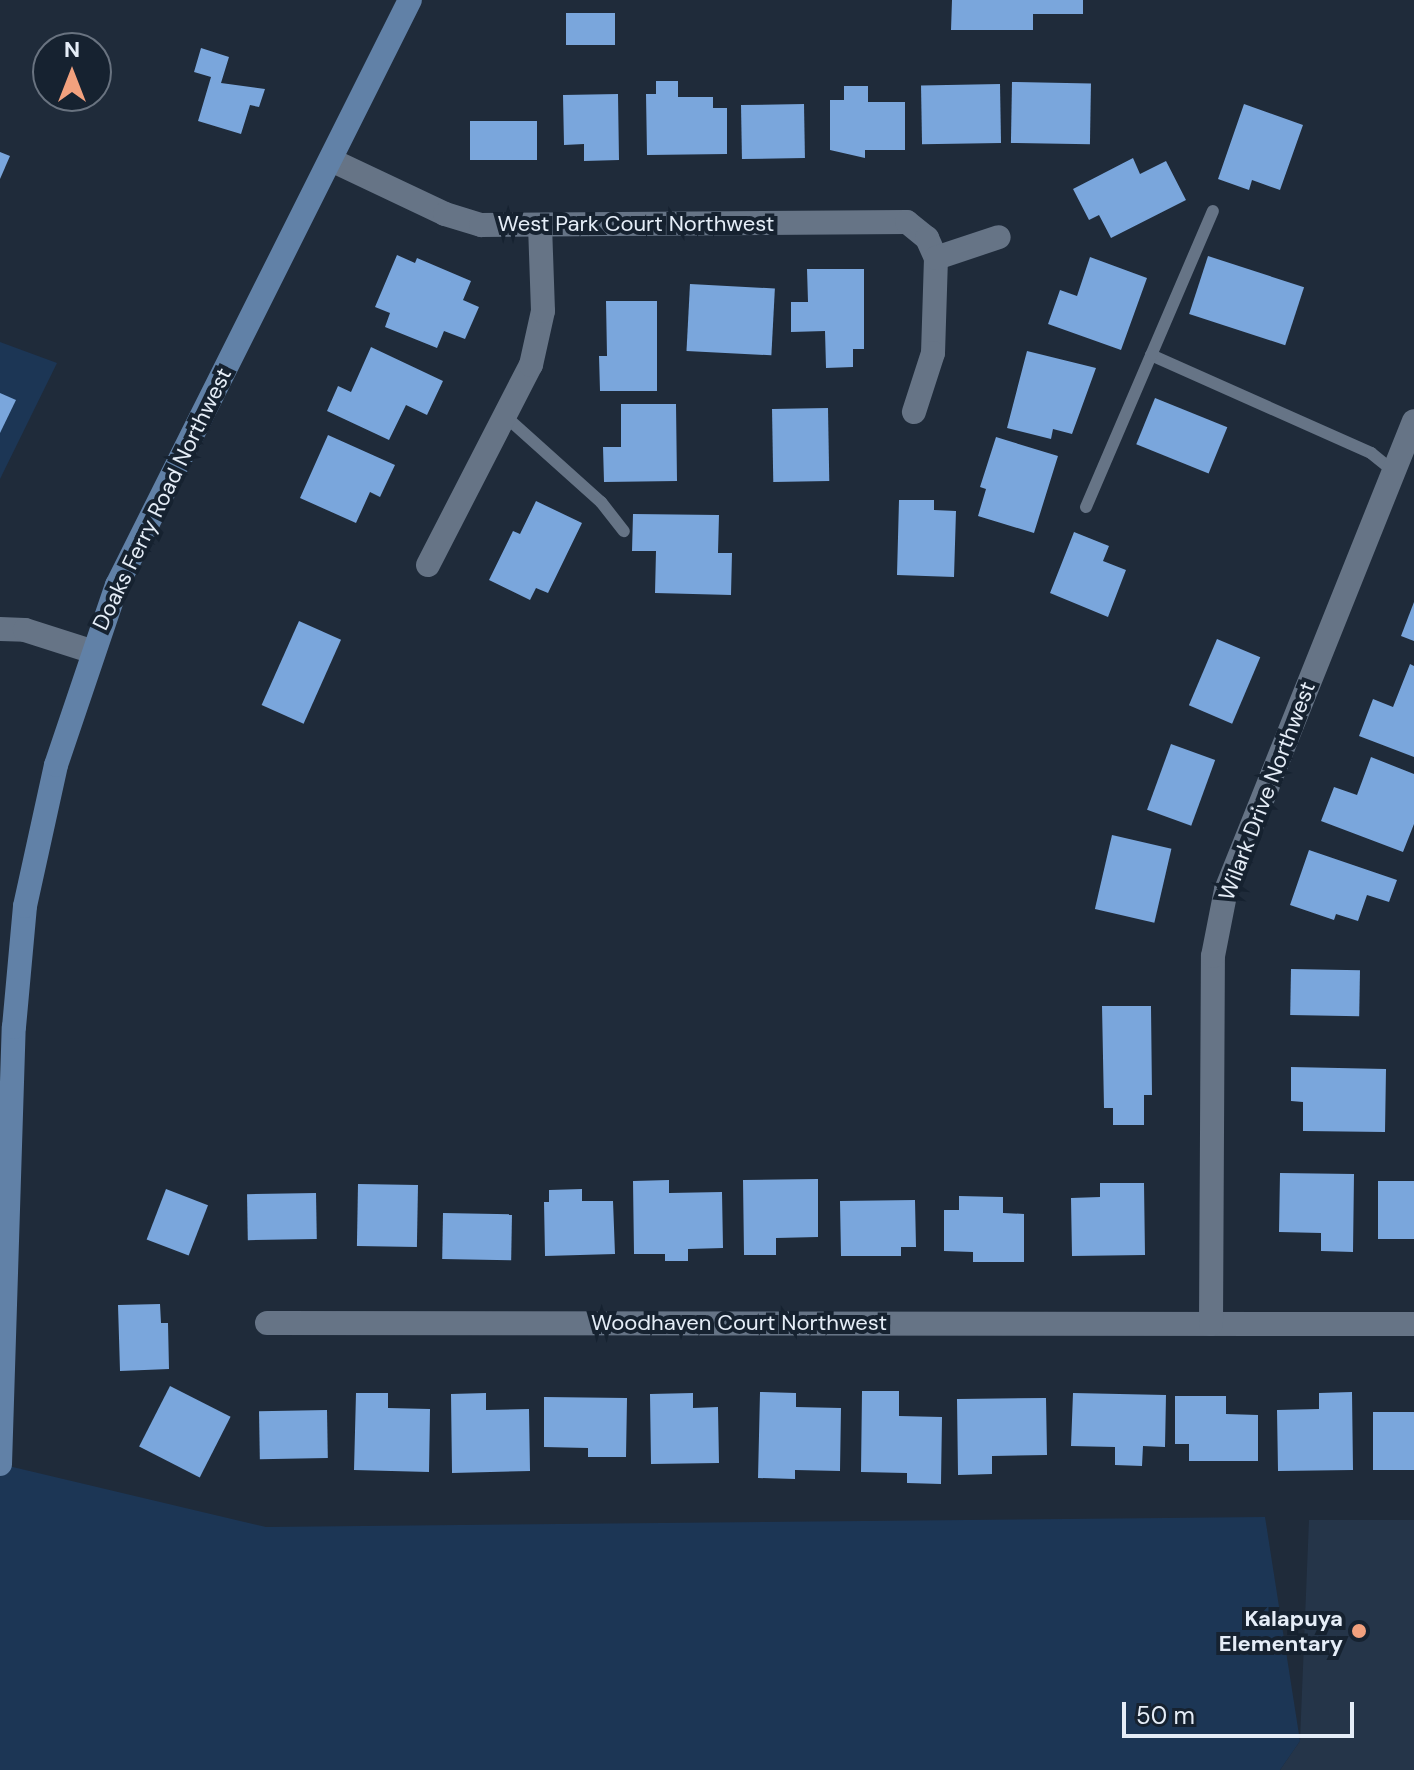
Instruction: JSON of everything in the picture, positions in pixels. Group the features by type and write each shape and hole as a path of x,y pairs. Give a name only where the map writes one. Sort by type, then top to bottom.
{"main road":[{"name":"Doaks Ferry Road Northwest","path":"0,1464 8,1115 25,906 56,765 91,651 155,505 410,0"}],"street":[{"name":"West Park Court Northwest","path":"331,160 445,214 481,225 540,227 907,222 927,238 936,258"},
{"path":"428,565 505,416 540,334 540,227"},
{"path":"914,412 933,353 936,258 999,237"},
{"name":"Wilark Drive Northwest","path":"1211,1324 1212,987 1226,890 1403,475 1414,421"},
{"path":"0,629 25,630 91,651"},
{"name":"Woodhaven Court Northwest","path":"267,1323 1414,1324"}],"lane":[{"path":"1086,507 1213,211"},
{"path":"1151,355 1371,453 1403,475"},
{"path":"505,416 601,502 624,531"}],"shaded area":[{"path":"0,342 57,363 0,479"},
{"path":"0,1464 266,1527 1265,1517 1300,1741 1280,1770 0,1770"},
{"name":"Kalapuya Elementary","path":"1309,1520 1414,1520 1414,1770 1280,1770 1300,1741"}],"building":[{"path":"952,0 1083,0 1083,14 1033,14 1033,30 951,30"},
{"path":"566,13 615,13 615,45 566,45"},
{"path":"201,48 229,57 221,83 265,89 259,107 250,105 241,134 198,121 211,77 194,72"},
{"path":"656,81 678,81 678,97 713,97 713,108 727,108 727,154 647,155 646,94 656,94"},
{"path":"1012,82 1091,83 1090,144 1011,143"},
{"path":"1000,84 1001,143 922,144 921,85"},
{"path":"844,86 868,86 868,102 905,102 905,150 865,150 865,158 830,150 830,100 844,100"},
{"path":"618,94 619,160 584,161 584,144 564,145 563,95"},
{"path":"804,104 805,158 742,159 741,105"},
{"path":"1244,104 1303,125 1280,190 1252,180 1249,190 1218,179"},
{"path":"470,121 537,121 537,160 470,160"},
{"path":"0,152 10,156 0,179"},
{"path":"1133,158 1140,174 1166,161 1186,200 1111,238 1099,215 1089,220 1073,189"},
{"path":"397,255 415,263 417,258 471,281 463,300 479,307 465,339 444,331 437,348 385,327 390,313 375,307"},
{"path":"1208,256 1304,287 1285,345 1189,314"},
{"path":"1090,257 1147,278 1121,350 1048,324 1060,290 1077,296"},
{"path":"807,269 864,269 864,349 853,349 853,367 826,368 825,331 791,332 791,302 808,302"},
{"path":"690,284 775,288 771,355 686,351"},
{"path":"606,301 657,301 657,391 600,391 599,356 607,356"},
{"path":"371,347 443,381 427,415 406,405 389,440 327,411 338,386 351,392"},
{"path":"1027,351 1096,368 1072,434 1053,429 1051,439 1007,428"},
{"path":"0,393 16,400 0,433"},
{"path":"1155,398 1227,427 1209,474 1136,444"},
{"path":"621,404 676,404 677,481 604,482 603,447 621,447"},
{"path":"828,408 829,481 773,482 772,409"},
{"path":"328,435 395,465 380,497 370,492 356,523 300,498"},
{"path":"996,437 1058,456 1034,533 978,516 986,489 980,487"},
{"path":"899,500 934,500 934,510 956,511 954,577 897,575"},
{"path":"536,501 582,523 548,593 536,588 530,600 489,580 513,531 520,534"},
{"path":"633,514 719,515 718,553 732,553 731,595 655,593 656,551 632,551"},
{"path":"1074,532 1109,546 1103,561 1126,570 1108,617 1050,593"},
{"path":"1414,602 1414,641 1401,636"},
{"path":"299,621 341,640 304,724 262,705"},
{"path":"1217,639 1260,657 1232,724 1189,705"},
{"path":"1410,664 1414,666 1414,757 1359,736 1373,699 1393,707"},
{"path":"1171,744 1215,760 1191,826 1147,810"},
{"path":"1371,757 1414,774 1414,824 1403,852 1321,821 1334,787 1357,795"},
{"path":"1112,835 1171,849 1154,923 1095,909"},
{"path":"1309,850 1397,880 1389,902 1367,895 1358,921 1336,914 1334,920 1290,905"},
{"path":"1291,969 1360,970 1359,1016 1290,1015"},
{"path":"1102,1006 1151,1006 1152,1095 1144,1095 1144,1125 1113,1125 1113,1108 1104,1108"},
{"path":"1291,1067 1386,1069 1385,1132 1303,1131 1303,1102 1291,1101"},
{"path":"1280,1173 1354,1174 1353,1252 1321,1251 1321,1233 1279,1232"},
{"path":"818,1179 818,1237 776,1238 776,1255 744,1255 743,1180"},
{"path":"669,1180 669,1193 722,1192 723,1248 688,1249 688,1261 665,1261 665,1254 634,1254 633,1181"},
{"path":"1378,1181 1414,1181 1414,1239 1378,1239"},
{"path":"1100,1183 1144,1183 1145,1255 1072,1256 1071,1198 1100,1197"},
{"path":"358,1184 418,1185 417,1247 357,1246"},
{"path":"166,1189 208,1205 189,1256 147,1239"},
{"path":"582,1189 582,1201 613,1201 615,1254 545,1256 544,1202 549,1202 549,1190"},
{"path":"316,1193 317,1239 248,1240 247,1194"},
{"path":"959,1196 1003,1197 1003,1213 1024,1214 1024,1262 973,1262 973,1252 944,1251 944,1210 959,1210"},
{"path":"915,1200 916,1247 901,1247 901,1256 841,1256 840,1201"},
{"path":"443,1213 512,1214 511,1260 442,1259"},
{"path":"160,1304 161,1323 168,1323 169,1369 120,1371 118,1305"},
{"path":"170,1386 231,1417 200,1477 139,1447"},
{"path":"862,1391 899,1391 899,1416 942,1417 941,1484 907,1483 907,1473 861,1472"},
{"path":"760,1392 796,1393 796,1407 841,1408 840,1471 795,1470 795,1479 758,1478"},
{"path":"1352,1392 1353,1470 1278,1471 1277,1410 1319,1409 1319,1393"},
{"path":"356,1393 388,1393 388,1408 430,1409 429,1472 354,1470"},
{"path":"486,1393 486,1410 529,1409 530,1471 452,1473 451,1394"},
{"path":"693,1393 693,1408 718,1407 719,1463 651,1464 650,1394"},
{"path":"1073,1393 1166,1395 1165,1447 1143,1446 1142,1466 1115,1465 1115,1447 1071,1446"},
{"path":"1175,1396 1226,1396 1226,1414 1258,1415 1258,1461 1189,1461 1189,1444 1175,1444"},
{"path":"544,1397 627,1398 626,1457 588,1457 588,1448 544,1447"},
{"path":"1046,1398 1047,1455 992,1456 992,1474 958,1475 957,1399"},
{"path":"327,1410 328,1458 260,1459 259,1411"},
{"path":"1373,1412 1414,1412 1414,1470 1373,1470"}],"place":[{"name":"Kalapuya Elementary","path":"1359,1631"}]}
